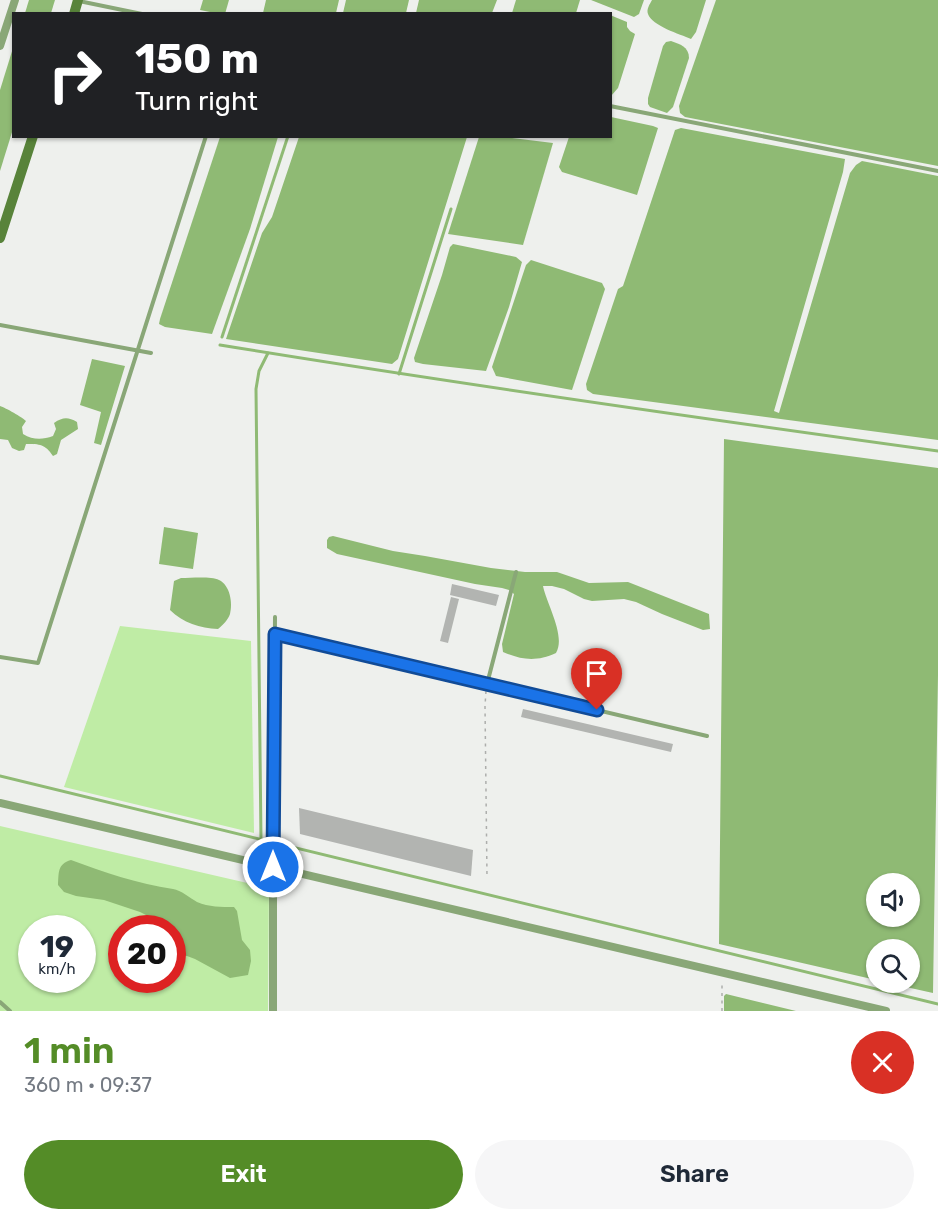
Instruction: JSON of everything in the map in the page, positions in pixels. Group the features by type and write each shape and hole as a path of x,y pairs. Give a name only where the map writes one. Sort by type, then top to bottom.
{"main road":[{"path":"0,238 32,138"}],"street":[{"path":"0,46 15,0"},
{"path":"0,803 886,1011"},
{"path":"273,867 273,1011"}],"lane":[{"path":"78,1 132,12"},
{"path":"612,106 938,171"},
{"path":"0,657 38,663 205,138"},
{"path":"0,325 152,353"},
{"path":"487,684 516,572"},
{"path":"273,867 275,617"},
{"path":"275,634 707,736"},
{"path":"0,1002 10,1011"}],"path":[{"path":"487,684 485,706 487,877"},
{"path":"722,973 722,1011"}],"shaded area":[{"path":"29,0 55,0 51,12 25,12"},
{"path":"203,0 229,0 226,12 200,10"},
{"path":"266,0 339,0 336,12 263,12"},
{"path":"346,0 409,0 406,12 343,12"},
{"path":"419,0 497,0 492,12 416,12"},
{"path":"516,0 580,0 576,12 512,12"},
{"path":"591,0 644,0 639,14 634,17"},
{"path":"652,0 706,0 696,32 691,39 660,26 651,18 648,14 648,7"},
{"path":"716,0 938,0 938,166 685,117 680,113 679,106"},
{"path":"612,16 627,22 627,27 635,34 618,88 612,95"},
{"path":"671,41 686,49 689,58 673,107 667,113 650,107 648,98 663,46 666,42"},
{"path":"12,51 12,132 0,171 0,90"},
{"path":"612,117 658,128 637,195 562,172 559,167 569,138 612,138"},
{"path":"681,128 845,159 774,411 779,413 850,173 862,161 938,176 938,440 593,394 587,390 586,384 618,289 623,286 675,130"},
{"path":"220,138 278,138 250,229 212,334 165,327 159,324"},
{"path":"299,138 467,138 398,359 392,364 226,339 262,233 272,217"},
{"path":"479,138 512,138 553,143 523,245 448,234"},
{"path":"453,244 516,257 522,262 486,371 415,362 414,358 450,247"},
{"path":"531,260 602,283 605,289 572,390 496,376 492,367 526,265"},
{"path":"92,359 125,366 101,445 94,443 101,412 80,405"},
{"path":"0,406 26,421 22,427 23,434 30,437 41,439 53,436 56,429 54,423 63,419 77,422 78,429 61,440 57,454 53,456 45,447 39,445 26,444 24,450 19,451 12,448 8,440 0,439"},
{"path":"724,439 938,468 938,675 933,993 920,990 920,939 866,939 866,978 719,944"},
{"path":"164,527 198,533 193,569 159,564"},
{"path":"333,536 393,551 491,568 525,572 557,572 589,583 628,582 709,614 710,629 703,630 636,602 624,599 592,601 564,589 543,586 559,638 556,653 535,659 516,657 503,652 502,644 514,594 509,590 337,554 327,548 327,540"},
{"path":"181,578 215,579 226,586 230,595 231,610 228,618 218,629 192,624 170,610 174,581"},
{"path":"120,626 251,641 254,833 64,787"},
{"path":"0,826 269,888 268,1011 0,1011"},
{"path":"71,860 134,881 176,890 202,904 234,907 237,911 242,940 250,950 251,961 248,975 230,978 186,956 186,915 146,915 104,900 64,892 58,885 61,867"},
{"path":"726,994 796,1011 724,1011"}],"building":[{"path":"452,584 499,595 496,606 450,595"},
{"path":"451,597 459,599 448,643 440,641"},
{"path":"523,709 673,744 671,752 521,717"},
{"path":"299,808 473,850 471,876 300,834"}],"waterway":[{"path":"222,337 287,138"},
{"path":"399,374 451,209"},
{"path":"220,345 579,400 938,451"},
{"path":"261,840 256,389 259,371 268,353"},
{"path":"0,776 938,1004"}],"route":[{"path":"273,867 275,634 597,710"}]}
